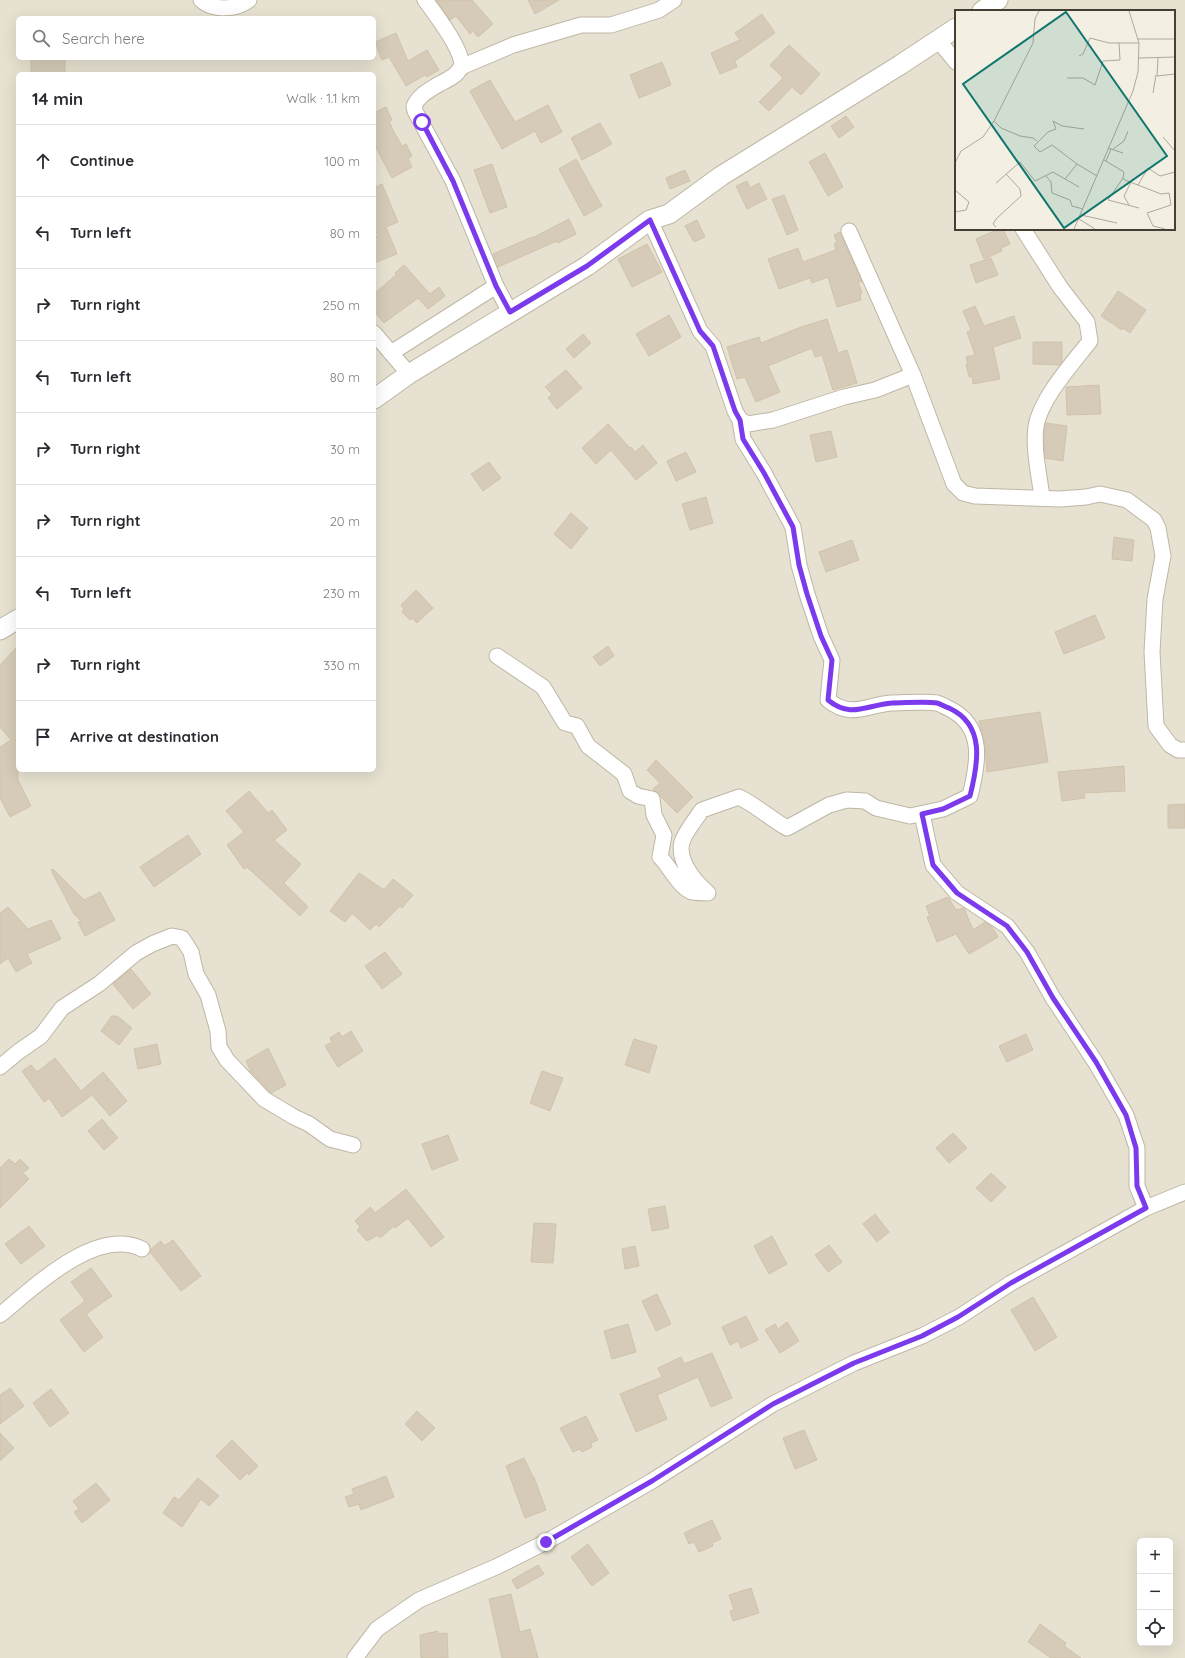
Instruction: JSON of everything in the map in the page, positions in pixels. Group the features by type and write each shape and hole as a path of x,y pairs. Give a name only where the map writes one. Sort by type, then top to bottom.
{"street":[{"path":"201,0 214,7 229,8 249,0"},
{"path":"425,0 451,37 462,61 457,74 422,94 414,106 453,181 496,286 510,312"},
{"path":"461,66 513,45 581,25 610,25 659,10 674,0"},
{"path":"376,398 410,374 587,266 650,220 669,214 721,176 900,66 955,29"},
{"path":"938,40 955,61"},
{"path":"496,656 543,687 565,723 577,726 588,746 624,774 630,791 638,796 652,799 654,815 664,835 660,857 670,867 677,880 692,892 708,893 700,887 685,864 682,852 682,842 702,810 707,808 740,798 753,804 768,817 787,828 830,806 847,800 865,801 876,808 910,816 943,809 970,796 976,769 977,747 971,728 959,713 937,703 890,703 851,710 838,708 828,700 832,660 821,636 807,594 799,565 793,527 764,473 743,439 740,420 735,411 713,346 700,331 650,220"},
{"path":"1024,230 1060,288 1087,322 1090,336 1090,341 1043,405 1036,426 1036,449 1042,497"},
{"path":"849,232 913,375 954,484 963,493 975,496 1042,497 1060,499 1086,497 1100,494 1127,500 1143,510 1156,524 1164,556 1155,599 1152,652 1156,726 1170,744 1178,750 1185,750"},
{"path":"391,353 496,286"},
{"path":"376,339 410,374"},
{"path":"740,420 748,424 773,420 844,397 875,390 913,375"},
{"path":"0,630 16,620"},
{"path":"922,814 933,865 957,893 1007,926 1027,952 1053,998 1096,1062 1123,1109 1136,1148 1137,1186 1146,1208"},
{"path":"0,1067 41,1036 62,1008 99,984 136,953 152,944 172,936 182,938 191,952 196,974 208,995 218,1031 219,1047 227,1060 264,1099 309,1124 330,1139 353,1145"},
{"path":"355,1658 376,1629 419,1600 498,1566 546,1542 652,1481 773,1404 854,1363 922,1336 958,1317 1011,1283 1146,1208 1185,1192"},
{"path":"0,1315 18,1299 63,1266 97,1247 118,1243 136,1245 142,1249"}],"shaded area":[{"path":"0,0 1185,0 1185,1658 0,1658"}],"building":[{"path":"436,0 472,0 493,24 478,37 473,31 470,34 456,16 450,20"},
{"path":"528,0 559,0 535,14"},
{"path":"762,14 775,33 735,61 737,67 720,74 711,53 740,40 735,33"},
{"path":"396,33 408,61 427,50 439,70 427,77 425,75 406,86 389,57 382,60 376,42"},
{"path":"789,45 820,74 801,95 792,87 769,111 759,102 783,78 770,65"},
{"path":"31,60 65,60 65,72 31,72"},
{"path":"662,62 671,85 639,98 630,75"},
{"path":"490,80 515,122 548,105 562,132 541,143 535,131 502,149 470,91"},
{"path":"386,107 392,120 389,121 394,132 402,146 406,144 412,156 408,158 412,167 392,178 376,148 376,112"},
{"path":"846,116 854,127 839,138 831,126"},
{"path":"600,123 612,144 582,160 571,138"},
{"path":"825,153 843,187 828,196 809,162"},
{"path":"576,159 602,206 584,216 559,169"},
{"path":"492,164 507,207 490,213 474,170"},
{"path":"685,170 690,181 670,189 666,178"},
{"path":"747,181 750,188 759,183 767,199 747,209 736,186"},
{"path":"382,184 398,222 386,227 397,254 376,262 376,236 378,236 376,232 376,187"},
{"path":"784,195 798,230 787,235 772,199"},
{"path":"569,219 576,234 558,243 557,241 498,267 493,254 532,238"},
{"path":"697,220 705,237 694,242 685,226"},
{"path":"997,230 1003,230 1010,244 1001,248 1002,251 984,259 976,239"},
{"path":"840,232 862,282 858,282 862,293 860,294 861,300 837,307 828,277 812,283 810,278 779,289 768,259 798,248 803,262 836,250 834,244 837,242 834,235"},
{"path":"647,244 662,272 632,287 618,259"},
{"path":"991,258 998,275 976,283 970,265"},
{"path":"404,265 430,294 439,287 445,296 428,309 418,298 384,323 376,313 376,292 397,274 395,273"},
{"path":"1118,291 1146,310 1130,333 1123,328 1122,330 1101,316"},
{"path":"975,306 984,326 1014,316 1021,338 993,347 1000,379 973,384 972,376 969,377 966,357 975,355 967,332 971,330 963,311"},
{"path":"669,315 681,337 649,356 636,334"},
{"path":"827,319 838,353 847,350 857,383 833,390 822,355 815,357 812,348 768,366 780,392 756,402 745,377 737,379 727,347 759,337 761,343 801,327"},
{"path":"583,334 591,343 574,358 566,349"},
{"path":"1033,342 1062,342 1062,362 1059,365 1033,364"},
{"path":"566,370 582,388 557,409 548,398 552,394 545,387"},
{"path":"1099,385 1101,414 1067,415 1066,387"},
{"path":"1046,423 1067,426 1063,461 1045,458 1044,435"},
{"path":"608,424 635,452 643,445 657,463 636,480 611,450 596,464 582,448"},
{"path":"831,431 837,457 816,462 810,435"},
{"path":"686,452 696,472 676,481 667,461"},
{"path":"489,462 501,478 483,491 471,474"},
{"path":"706,497 713,523 690,530 682,504"},
{"path":"571,513 588,528 571,549 554,534"},
{"path":"1114,537 1134,540 1132,561 1112,559"},
{"path":"852,540 859,560 826,572 819,552"},
{"path":"416,590 433,608 417,623 412,618 410,620 402,612 404,609 401,605"},
{"path":"1095,615 1105,638 1064,654 1055,632"},
{"path":"608,646 614,656 600,666 593,657"},
{"path":"16,648 16,772 18,772 18,780 31,806 10,817 0,798 0,747 11,740 0,727 0,665"},
{"path":"1040,712 1048,762 987,772 985,745 979,721"},
{"path":"656,760 693,797 677,813 653,789 660,783 647,770"},
{"path":"1124,766 1125,791 1084,793 1085,798 1062,801 1058,772"},
{"path":"249,791 268,813 272,810 287,830 274,840 301,864 284,883 308,907 300,916 247,867 244,869 227,845 244,832 226,811"},
{"path":"1185,804 1185,828 1168,828 1168,805"},
{"path":"188,835 201,854 154,887 140,867"},
{"path":"53,869 84,900 100,892 115,920 85,936 78,922 81,921 74,914 51,870"},
{"path":"359,873 384,890 393,879 413,895 402,908 400,906 379,927 376,924 370,930 352,913 345,922 330,911"},
{"path":"948,897 956,910 964,908 973,930 985,922 992,927 998,937 969,954 956,934 937,942 927,917 930,916 926,906"},
{"path":"8,907 28,929 51,920 61,939 27,954 32,963 16,972 8,958 0,964 0,913"},
{"path":"385,952 402,974 382,989 365,966"},
{"path":"131,969 151,994 133,1009 113,984"},
{"path":"112,1016 117,1016 132,1028 119,1045 101,1031"},
{"path":"351,1031 363,1051 338,1067 325,1046 332,1042 330,1038 339,1032 342,1037"},
{"path":"1026,1034 1033,1050 1007,1062 999,1046"},
{"path":"634,1039 657,1046 649,1073 625,1065"},
{"path":"157,1044 161,1064 138,1069 134,1049"},
{"path":"268,1048 286,1085 271,1093 251,1072 246,1061"},
{"path":"55,1058 81,1091 103,1072 127,1101 110,1116 92,1095 62,1117 49,1098 44,1102 22,1071 31,1065 37,1072"},
{"path":"542,1071 563,1078 550,1111 530,1103"},
{"path":"102,1119 118,1138 104,1150 88,1131"},
{"path":"953,1133 967,1148 949,1163 936,1148"},
{"path":"448,1135 458,1160 432,1170 422,1144"},
{"path":"9,1159 15,1164 20,1159 29,1168 23,1173 29,1179 0,1208 0,1168"},
{"path":"991,1173 1006,1187 991,1202 976,1188"},
{"path":"406,1189 444,1237 431,1247 408,1218 395,1228 394,1226 380,1238 378,1235 367,1241 357,1230 360,1227 355,1221 370,1207 375,1213"},
{"path":"665,1206 669,1228 652,1231 648,1209"},
{"path":"875,1214 889,1232 877,1242 863,1224"},
{"path":"534,1223 556,1224 553,1263 531,1262"},
{"path":"29,1226 45,1246 21,1264 5,1244"},
{"path":"772,1236 787,1264 769,1274 754,1246"},
{"path":"173,1240 201,1276 181,1291 150,1252 151,1249 161,1241 164,1246"},
{"path":"829,1245 842,1262 828,1272 815,1255"},
{"path":"635,1246 639,1266 625,1269 622,1249"},
{"path":"91,1268 112,1296 86,1314 103,1337 84,1352 60,1320 85,1301 71,1282"},
{"path":"657,1294 671,1324 656,1331 642,1301"},
{"path":"1033,1297 1057,1337 1035,1351 1011,1310"},
{"path":"746,1316 758,1340 741,1348 738,1341 730,1345 722,1327"},
{"path":"787,1322 799,1341 780,1353 765,1330 775,1324 778,1329"},
{"path":"628,1324 636,1352 612,1359 604,1331"},
{"path":"712,1353 732,1398 711,1407 698,1377 657,1395 667,1419 636,1432 620,1394 662,1377 658,1368 681,1357 684,1364"},
{"path":"10,1388 24,1406 0,1424 0,1395"},
{"path":"51,1389 69,1413 50,1427 33,1403"},
{"path":"417,1411 435,1428 422,1441 405,1424"},
{"path":"586,1416 598,1440 591,1443 592,1447 582,1452 580,1449 573,1452 560,1428"},
{"path":"804,1430 817,1460 795,1469 783,1438"},
{"path":"0,1433 14,1448 0,1461"},
{"path":"232,1440 258,1466 249,1475 247,1473 240,1480 216,1456"},
{"path":"524,1458 534,1477 546,1510 525,1518 506,1466"},
{"path":"386,1476 394,1497 361,1510 359,1504 349,1507 345,1497 354,1494 352,1489"},
{"path":"198,1478 219,1496 209,1506 201,1499 182,1527 163,1513 174,1497 179,1500"},
{"path":"96,1483 110,1500 82,1523 74,1512 79,1509 73,1501"},
{"path":"712,1520 721,1539 712,1543 713,1546 699,1552 694,1542 689,1544 684,1533"},
{"path":"588,1544 609,1573 592,1586 571,1557"},
{"path":"538,1565 544,1574 517,1589 512,1580"},
{"path":"751,1588 759,1613 733,1621 730,1611 734,1610 729,1595"},
{"path":"511,1594 520,1632 530,1629 538,1658 502,1658 489,1599"},
{"path":"1040,1624 1066,1643 1064,1646 1081,1658 1051,1658 1028,1642"},
{"path":"438,1631 438,1634 447,1633 448,1658 421,1658 420,1635"}],"route":[{"path":"422,122 453,181 496,286 510,312 587,266 650,220 700,331 713,346 735,411 740,420 743,439 764,473 793,527 799,565 807,594 821,636 832,660 829,676 828,700 838,708 851,710 890,703 937,703 959,713 971,728 977,747 976,769 970,796 943,809 922,814 933,865 957,893 1007,926 1027,952 1053,998 1096,1062 1126,1115 1136,1148 1137,1186 1146,1208 1011,1283 958,1317 922,1336 854,1363 773,1404 652,1481 546,1542"}]}
